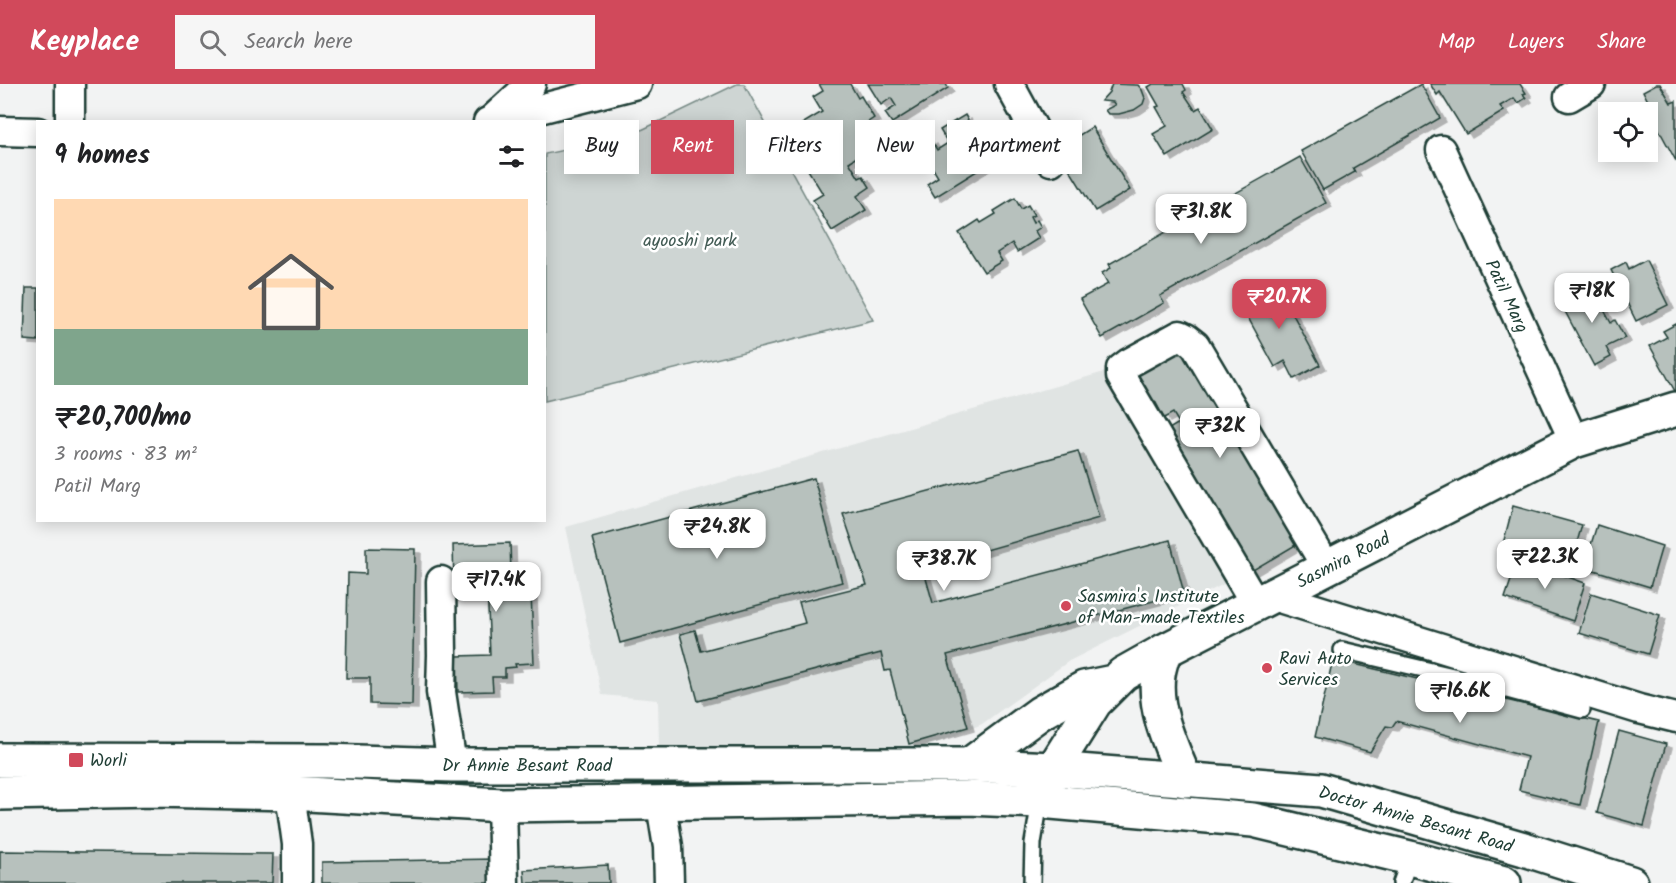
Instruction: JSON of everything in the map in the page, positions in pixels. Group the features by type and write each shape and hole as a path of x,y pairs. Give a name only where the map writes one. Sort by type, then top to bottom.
{"main road":[{"name":"Sasmira Road","path":"1040,801 1053,769 1095,702 1123,674 1574,441 1676,409"},
{"path":"1164,651 1158,676 1159,706 1185,780"},
{"path":"969,765 1040,713 1083,688 1114,681"},
{"name":"Dr Annie Besant Road","path":"0,760 326,761 452,765 969,765 1053,769"},
{"path":"675,803 684,766"},
{"name":"Doctor Annie Besant Road","path":"1053,769 1321,789 1631,883"},
{"name":"Dr Annie Besant Road","path":"0,793 154,790 290,793 502,806 968,798 1040,801"},
{"name":"Doctor Annie Besant Road","path":"1040,801 1253,820 1405,870 1504,883"}],"street":[{"path":"70,84 70,120"},
{"path":"491,120 531,84"},
{"path":"494,120 637,84"},
{"path":"1009,84 1029,120"},
{"path":"0,131 36,132"},
{"name":"Patil Marg","path":"1441,150 1574,441"},
{"path":"1327,568 1195,345 1180,335 1121,369 1120,376 1264,601 1473,669 1676,718"},
{"path":"441,580 441,692 452,765"},
{"path":"290,793 297,844 297,883"},
{"path":"669,883 668,847 675,803"},
{"path":"502,806 504,883"}],"lane":[{"path":"1342,650 1473,669 1582,710"},
{"path":"1032,883 1033,843 1040,801"}],"shaded area":[{"path":"1108,371 1232,580 1069,661 982,724 927,747 659,746 658,700 602,695 566,527"}],"green space":[{"name":"ayooshi park","path":"737,84 744,84 764,120 746,120 746,174 793,174 873,320 546,401 546,154 564,150 564,174 639,174 639,131 651,125 651,174 734,174 734,120 662,120"}],"building":[{"path":"819,84 850,84 858,98 861,96 874,118 855,120 855,158 849,162 855,174 859,178 863,176 870,187 857,196 866,210 832,231 813,200 823,194 811,174 843,174 843,120 809,120 822,112 813,97 823,91"},
{"path":"868,84 946,84 948,88 897,120 890,120 885,113 896,106 891,98 881,105"},
{"path":"1112,84 1138,85 1145,98 1143,104 1134,110 1108,114 1105,110 1115,105 1113,102 1101,101 1109,92"},
{"path":"1153,84 1183,84 1186,90 1183,92 1195,110 1200,107 1213,129 1167,157 1153,134 1167,126 1148,87"},
{"path":"1421,84 1440,118 1353,168 1355,172 1323,190 1301,151"},
{"path":"1430,84 1520,84 1526,93 1523,94 1526,98 1518,103 1514,98 1500,106 1504,111 1466,134 1440,92 1437,95"},
{"path":"1660,84 1671,103 1676,101 1676,161 1658,128 1658,102 1648,102 1643,91"},
{"path":"965,115 968,120 957,120"},
{"path":"947,126 947,141 940,130"},
{"path":"1092,127 1130,190 1095,211 1072,174 1082,174 1082,133"},
{"path":"947,144 947,174 972,174 935,197 927,184 938,177 935,172 935,147 937,150"},
{"path":"1300,157 1326,203 1160,296 1164,303 1102,338 1080,299 1108,284 1102,273 1111,268 1109,264"},
{"path":"1015,198 1021,209 1028,205 1034,215 1030,217 1033,223 1037,220 1041,227 1035,231 1039,238 1017,252 1012,243 997,253 1002,261 984,272 959,233 979,220 981,223 996,214 994,211"},
{"path":"1646,260 1668,305 1636,321 1611,270 1626,262 1629,269"},
{"path":"1275,281 1320,365 1294,379 1285,361 1275,367 1239,301"},
{"path":"1590,284 1611,323 1615,320 1625,338 1606,347 1611,357 1594,366 1559,300"},
{"path":"26,288 36,288 36,341 24,340"},
{"path":"1676,324 1676,393 1650,346 1667,337 1663,331"},
{"path":"1183,345 1304,540 1248,573 1225,526 1169,429 1179,423 1173,413 1164,418 1155,401 1149,405 1132,374"},
{"path":"1078,451 1099,518 923,568 933,603 1170,540 1184,593 947,655 968,727 909,744 890,670 885,671 881,653 698,701 680,634 695,630 701,651 805,623 799,602 867,585 843,514"},
{"path":"814,478 842,582 620,643 592,538"},
{"path":"1513,506 1582,525 1571,563 1503,544"},
{"path":"1597,525 1662,546 1650,587 1584,567"},
{"path":"510,543 511,572 530,571 534,663 515,664 516,667 505,668 505,677 492,677 493,691 458,692 457,656 490,655 487,585 454,586 453,545"},
{"path":"366,548 415,549 412,705 370,704 370,678 346,678 348,573 366,574"},
{"path":"1518,559 1585,583 1573,621 1505,598"},
{"path":"1591,593 1660,615 1648,654 1579,633"},
{"path":"1333,659 1599,722 1580,805 1519,790 1527,757 1396,721 1392,727 1386,726 1370,752 1315,737"},
{"path":"1619,731 1666,744 1644,826 1597,813"},
{"path":"0,851 273,854 272,883 0,883"},
{"path":"494,859 495,883 322,883 322,862"},
{"path":"608,865 609,883 525,883 524,870"}],"place":[{"name":"Sasmira's Institute of Man-made Textiles","path":"1066,606"},
{"name":"Ravi Auto Services","path":"1267,668"},
{"name":"Worli","path":"76,760"}]}
